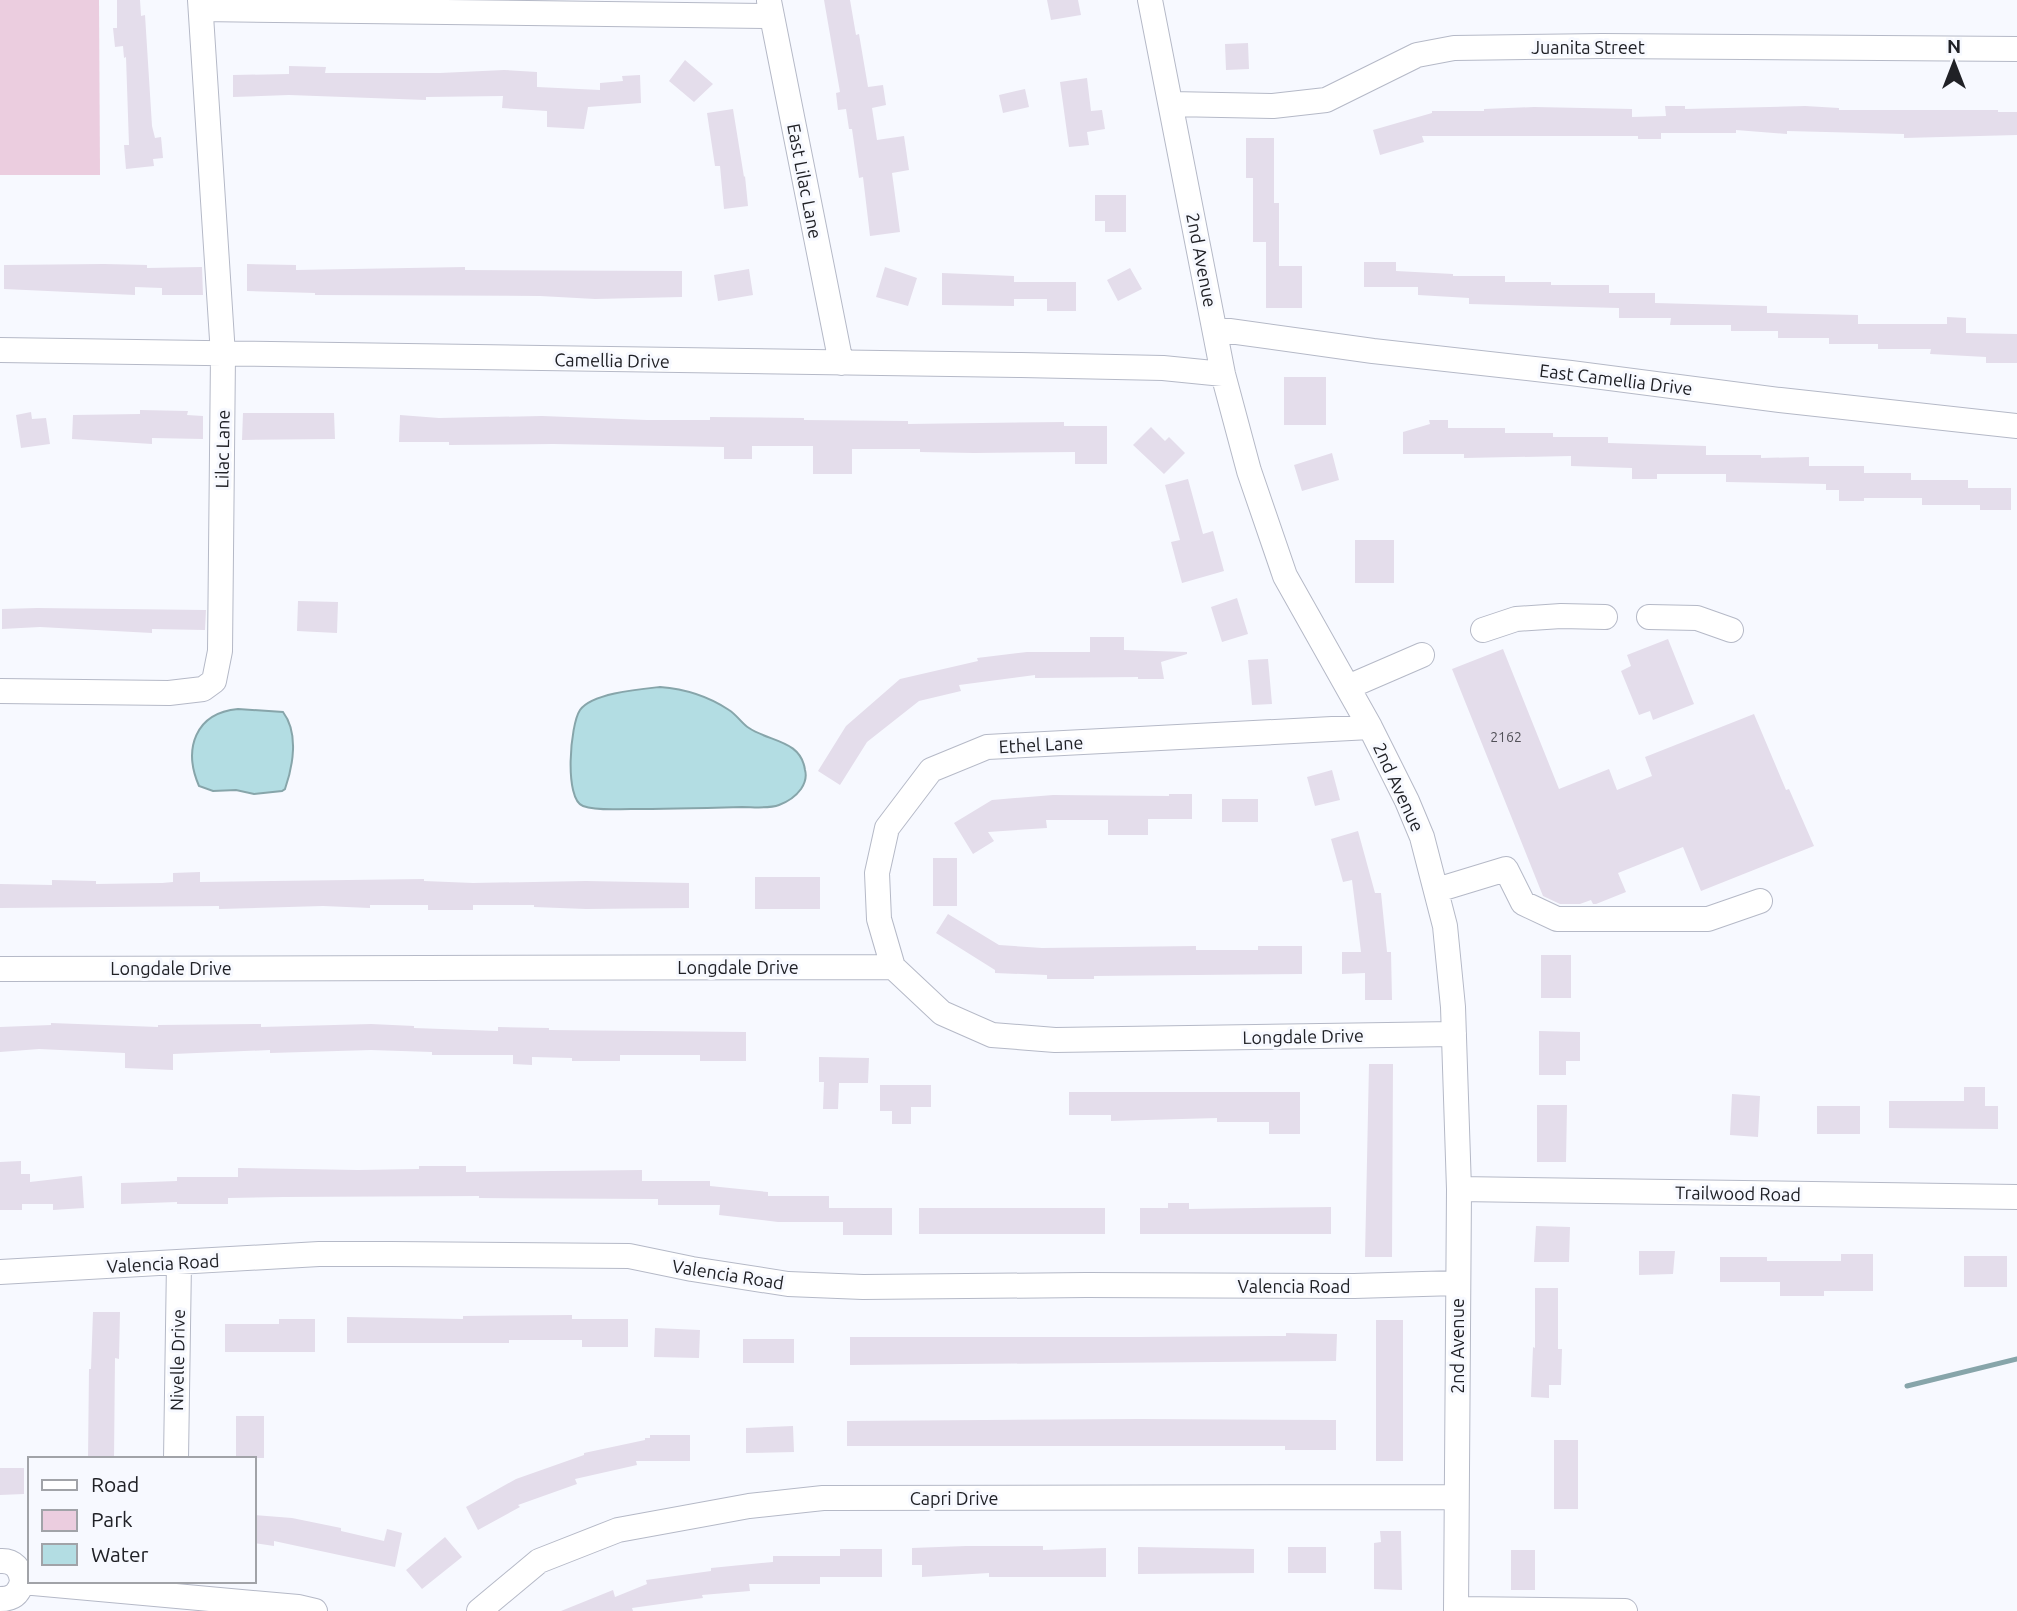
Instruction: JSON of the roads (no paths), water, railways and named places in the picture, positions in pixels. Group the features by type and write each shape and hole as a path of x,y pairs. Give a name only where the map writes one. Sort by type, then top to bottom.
{"street":[{"name":"2nd Avenue","path":"1150,0 1223,374 1249,471 1285,576 1370,727 1422,837 1437,890 1449,958 1459,1189 1456,1610"},
{"path":"201,5 771,8"},
{"name":"Lilac Lane","path":"0,691 169,693 202,689 215,681 220,651 223,355 201,5"},
{"name":"East Lilac Lane","path":"771,8 841,363"},
{"name":"Juanita Street","path":"1171,104 1273,106 1326,100 1417,55 1454,48 1602,46 2017,49"},
{"name":"East Camellia Drive","path":"1215,329 1373,351 2017,426"},
{"name":"Camellia Drive","path":"0,350 1163,368 1223,374"},
{"path":"1483,630 1516,619 1605,617"},
{"path":"1649,617 1697,618 1731,630"},
{"path":"1348,687 1422,655"},
{"name":"Ethel Lane","path":"893,967 879,919 877,873 887,828 932,771 987,747 1370,727"},
{"path":"1437,890 1506,869 1523,902 1557,919 1639,908 1707,919 1760,901"},
{"name":"Longdale Drive","path":"0,969 893,967 942,1013 992,1035 1055,1040 1454,1034"},
{"name":"Trailwood Road","path":"1459,1189 2017,1197"},
{"name":"Valencia Road","path":"0,1272 319,1254 629,1256 788,1284 863,1287 1354,1286 1457,1283"},
{"name":"Nivelle Drive","path":"176,1457 179,1262"},
{"name":"Capri Drive","path":"480,1611 539,1561 618,1530 749,1506 823,1498 1456,1497"},
{"path":"0,1561 13,1563 18,1568 22,1582 15,1595 0,1599"},
{"path":"22,1582 28,1583"},
{"path":"33,1583 298,1607 315,1611"},
{"path":"1456,1610 1625,1611"}],"water":[{"path":"660,687 688,691 705,697 732,712 757,733 791,747 798,753 805,770 801,789 785,802 766,807 594,809 583,806 577,800 571,777 574,730 580,710 586,704 606,696"},
{"path":"238,709 283,712 288,720 293,750 288,780 282,791 254,794 236,790 213,791 199,786 192,759 196,735 212,718"}],"waterway":[{"path":"1907,1386 2017,1359"}]}
